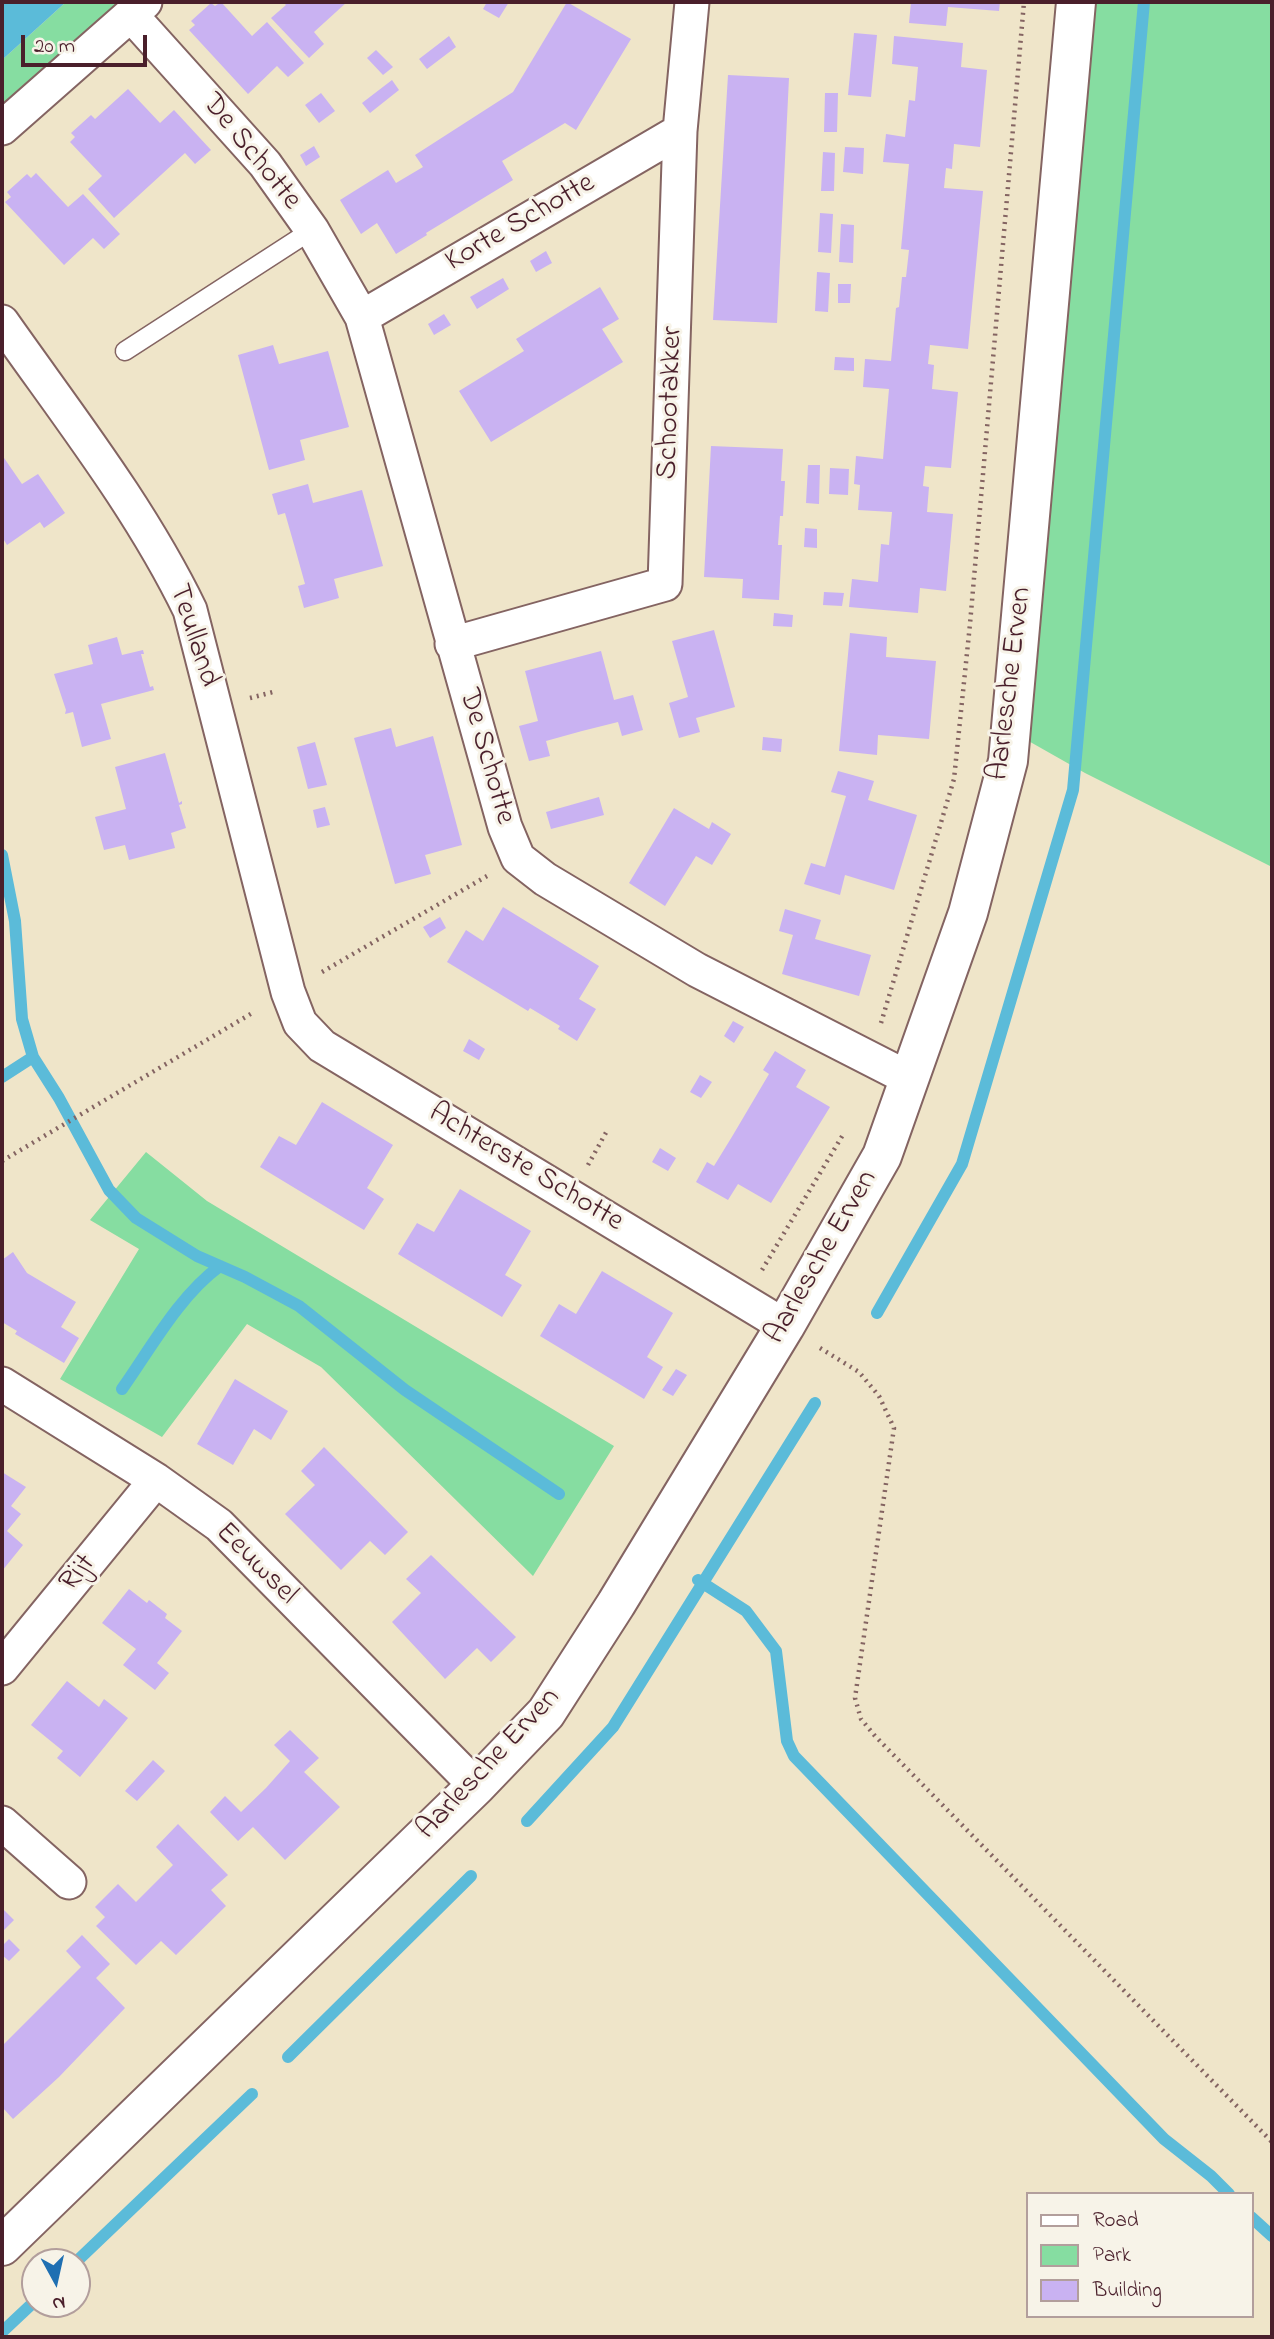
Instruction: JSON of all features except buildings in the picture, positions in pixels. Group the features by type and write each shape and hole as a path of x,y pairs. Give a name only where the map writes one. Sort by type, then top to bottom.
{"street":[{"name":"Schootakker","path":"452,644 665,584 680,131 692,2"},
{"name":"Aarlesche Erven","path":"2,2246 476,1786 546,1713 616,1604 785,1326 882,1156 968,913 1008,761 1076,2"},
{"name":"De Schotte","path":"138,9 265,164 312,230 362,317 452,644 505,827 518,858 545,880 698,970 910,1080"},
{"path":"2,128 138,9"},
{"name":"Korte Schotte","path":"362,317 680,131"},
{"name":"Teulland","path":"2,323 138,515 190,611 289,992"},
{"name":"Achterste Schotte","path":"289,992 300,1023 322,1046 785,1326"},
{"name":"Eeuwsel","path":"2,1384 156,1480 219,1525 476,1786"},
{"name":"Rijt","path":"2,1668 156,1480"},
{"path":"2,1823 69,1882"}],"lane":[{"name":"De Schotte","path":"125,351 312,230"}],"path":[{"name":"Aarlesche Erven","path":"870,1060 954,779 1024,2"},
{"path":"2,1161 518,858"},
{"name":"Aarlesche Erven","path":"743,1300 846,1129"},
{"path":"785,1326 859,1372 879,1396 894,1427 855,1698 861,1719 875,1737 1272,2142"}],"green space":[{"path":"66,2 121,2 2,111 2,60"},
{"path":"1095,2 1272,2 1272,867 1085,773 1025,739 1040,631"},
{"path":"146,1152 207,1201 614,1446 533,1576 321,1367 247,1324 162,1437 60,1379 139,1249 90,1220"}],"water":[{"path":"2,2 66,2 2,60"}],"waterway":[{"path":"877,1313 962,1164 1073,790 1144,2"},
{"path":"2,855 15,921 22,1019 33,1057 59,1098 109,1190 136,1218 197,1256 245,1277 299,1306 405,1390 559,1494"},
{"path":"2,1077 33,1057"},
{"path":"122,1389 179,1307 191,1292 220,1266"},
{"path":"527,1821 613,1727 815,1403"},
{"path":"698,1580 746,1611 776,1651 787,1741 794,1756 1164,2139 1227,2192"},
{"path":"288,2057 471,1876"},
{"path":"91,2248 252,2094"},
{"path":"1253,2219 1272,2236"},
{"path":"2,2332 21,2314"}]}
